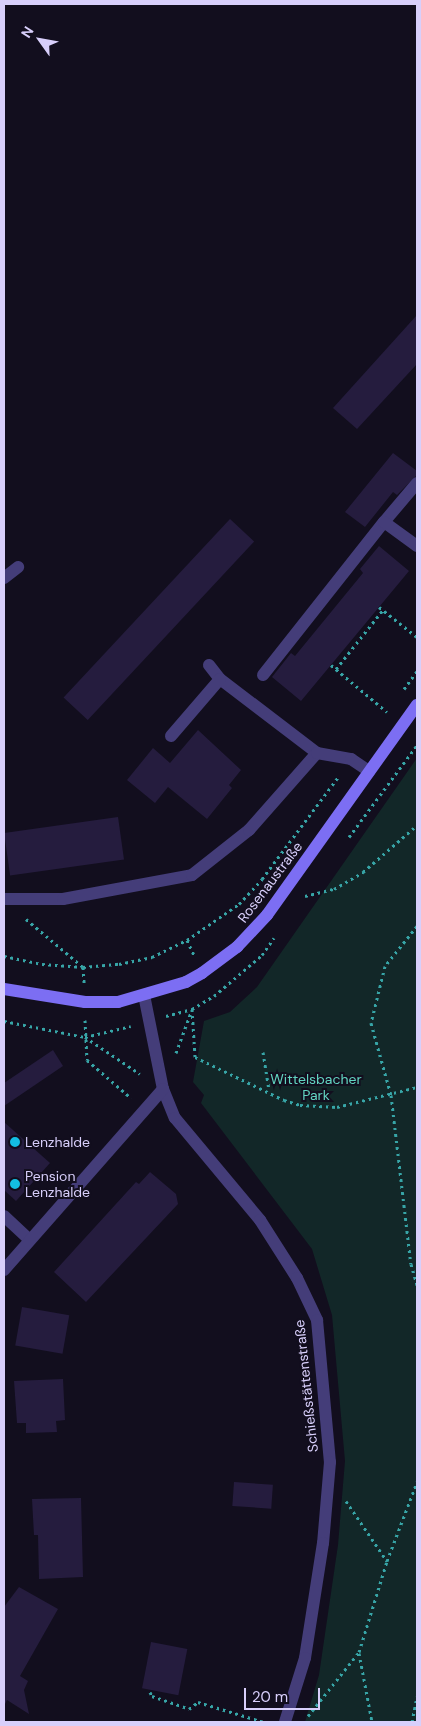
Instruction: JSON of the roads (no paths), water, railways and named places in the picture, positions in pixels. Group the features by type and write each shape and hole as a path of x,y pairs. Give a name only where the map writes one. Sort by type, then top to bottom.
{"main road":[{"name":"Rosenaustraße","path":"4,989 85,1002 118,1002 144,995 202,974 237,946 267,915 417,705"}],"street":[{"path":"263,676 417,483"},
{"path":"384,522 417,546"},
{"path":"4,578 18,567"},
{"path":"209,665 220,679 317,753 351,760 369,771"},
{"path":"170,736 220,679"},
{"path":"8,900 100,894 192,875 249,830 317,753"},
{"name":"Schießstättenstraße","path":"144,995 163,1089 175,1118 260,1220 297,1278 317,1320 330,1462 323,1543 305,1658 285,1722"},
{"path":"4,1270 29,1239 163,1089"},
{"path":"4,1216 29,1239"}],"place":[{"name":"Lenzhalde","path":"15,1142"},
{"name":"Pension Lenzhalde","path":"15,1184"}],"park label":[{"name":"Wittelsbacher Park","path":"316,1088"}]}
